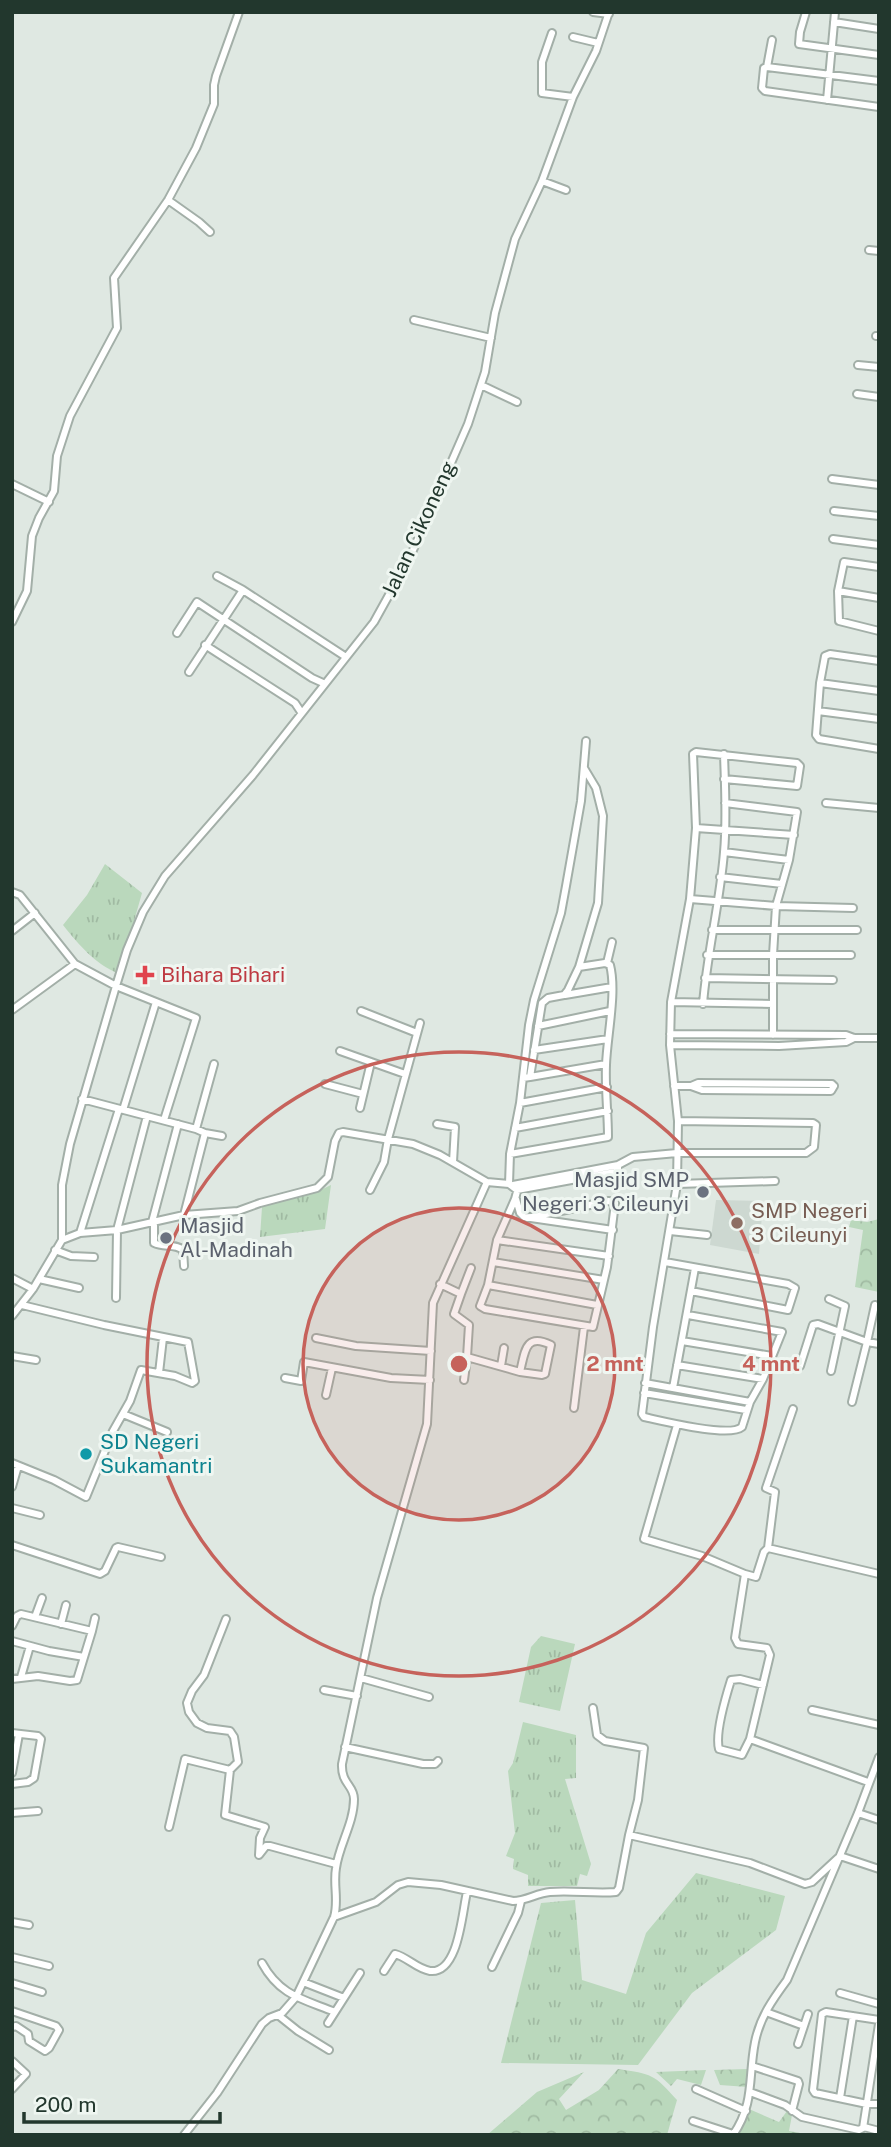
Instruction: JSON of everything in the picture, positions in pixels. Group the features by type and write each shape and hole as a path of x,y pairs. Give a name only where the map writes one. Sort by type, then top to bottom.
{"street":[{"path":"12,622 27,591 32,536 54,491 57,456 70,416 117,328 114,278 168,201 196,148 214,104 216,76 239,12"},
{"path":"593,12 609,13"},
{"path":"806,12 799,44 879,55"},
{"path":"827,100 835,12"},
{"name":"Jalan Cikoneng","path":"62,1240 64,1167 127,950 143,912 165,876 253,775 374,622 410,557 468,425 485,372 502,285 515,239 542,181 573,97 609,13"},
{"path":"834,22 879,29"},
{"path":"552,33 542,62 542,93 573,97"},
{"path":"573,37 598,43"},
{"path":"772,40 764,68 762,87 765,91 879,107"},
{"path":"766,66 879,81"},
{"path":"542,181 566,190"},
{"path":"168,201 210,232"},
{"path":"869,250 879,251"},
{"path":"414,320 491,338"},
{"path":"858,365 879,368"},
{"path":"481,385 517,402"},
{"path":"857,394 879,397"},
{"path":"832,479 879,485"},
{"path":"12,484 48,502"},
{"path":"835,511 879,516"},
{"path":"833,539 879,545"},
{"path":"879,566 844,562 838,591 839,621 879,631"},
{"path":"216,576 243,590 346,657"},
{"path":"189,672 243,590"},
{"path":"838,591 879,598"},
{"path":"177,634 197,602 312,678 324,683"},
{"path":"205,645 295,703 301,712"},
{"path":"879,661 827,654 822,664 816,735 819,739 879,749"},
{"path":"820,683 879,691"},
{"path":"818,712 879,719"},
{"path":"526,1078 532,1006 561,913 575,839 586,741"},
{"path":"688,1315 782,1332 763,1379 746,1410 742,1427 733,1432 677,1425 643,1416 645,1384 677,1184 678,1121 670,1045 671,1002 690,899 696,828 693,754 724,754 797,763 800,766 797,786 724,779"},
{"path":"702,1004 724,852 724,754"},
{"path":"564,995 572,985 579,967 598,904 604,825 596,788 583,767"},
{"path":"725,803 797,811 789,860 776,906 773,1035"},
{"path":"826,803 879,808"},
{"path":"696,828 794,835"},
{"path":"724,852 789,860"},
{"path":"720,877 782,884"},
{"path":"14,892 35,913 75,964 116,986 196,1018 164,1120"},
{"path":"690,899 776,906 853,908"},
{"path":"12,931 35,913"},
{"path":"712,930 857,930"},
{"path":"510,1154 608,1137 606,1064 612,987 611,968 607,963 611,942"},
{"path":"707,955 851,955"},
{"path":"579,967 607,963"},
{"path":"12,1010 75,964"},
{"path":"705,978 833,980"},
{"path":"612,987 548,998 542,1003 510,1154 515,1199 520,1213 527,1217 612,1230"},
{"path":"80,1233 156,1002"},
{"path":"671,1002 773,1004"},
{"path":"361,1011 417,1033"},
{"path":"538,1026 610,1011"},
{"path":"370,1190 384,1162 420,1023"},
{"path":"670,1034 846,1035 854,1038 879,1038"},
{"path":"670,1045 779,1046 846,1042 854,1038"},
{"path":"534,1050 608,1039"},
{"path":"340,1051 405,1073"},
{"path":"360,1108 371,1062"},
{"path":"196,1129 214,1064"},
{"path":"526,1078 606,1064"},
{"path":"674,1086 691,1086 702,1090 831,1091 834,1088 832,1084 698,1083 691,1086"},
{"path":"325,1084 363,1094"},
{"path":"520,1103 607,1087"},
{"path":"85,1100 222,1136"},
{"path":"515,1128 608,1111"},
{"path":"116,1298 117,1230 147,1116"},
{"path":"12,1316 33,1289 62,1240 80,1233 117,1230 184,1215 238,1211 317,1188 328,1177 335,1140 339,1133 343,1132 419,1146 487,1182 514,1186 618,1165 633,1157 677,1153 806,1153 814,1147 816,1125 813,1123 678,1121"},
{"path":"178,1124 153,1222 154,1243 180,1247 183,1250 184,1266"},
{"path":"437,1124 455,1127 453,1162"},
{"path":"184,1215 205,1133"},
{"path":"677,1184 775,1181"},
{"path":"184,2135 217,2093 262,2024 289,2007 296,1997 338,1905 336,1864 354,1798 343,1779 345,1747 377,1598 427,1423 433,1303 487,1182"},
{"path":"515,1199 496,1240 488,1285 480,1304 482,1308 584,1327 595,1325 609,1256 615,1205 611,1202 527,1217"},
{"path":"670,1231 707,1235"},
{"path":"496,1240 609,1256"},
{"path":"55,1250 71,1256 94,1257"},
{"path":"493,1262 604,1280"},
{"path":"665,1262 794,1285 788,1310 691,1291"},
{"path":"464,1380 469,1325 454,1314 471,1268"},
{"path":"673,1388 695,1268"},
{"path":"12,1278 33,1289"},
{"path":"39,1279 79,1288"},
{"path":"440,1284 461,1294"},
{"path":"488,1285 597,1305"},
{"path":"829,1299 845,1306 831,1371"},
{"path":"12,1487 15,1465 54,1480 86,1497 141,1370 195,1382 188,1342 22,1305"},
{"path":"852,1402 875,1305"},
{"path":"800,1366 813,1325 818,1324 879,1344"},
{"path":"573,1408 584,1327"},
{"path":"159,1373 163,1338"},
{"path":"316,1338 356,1346 431,1351"},
{"path":"467,1357 520,1372 542,1375 545,1374 551,1345 537,1340 527,1345 520,1372"},
{"path":"682,1341 772,1356"},
{"path":"501,1366 504,1348"},
{"path":"12,1356 36,1360"},
{"path":"285,1378 301,1381 304,1362 391,1378 430,1380"},
{"path":"677,1364 763,1379"},
{"path":"326,1395 332,1368"},
{"path":"645,1384 750,1402"},
{"path":"644,1393 746,1410"},
{"path":"677,1425 644,1539 709,1558 756,1577 764,1552 768,1548 775,1492 766,1488 793,1409"},
{"path":"124,1414 167,1432"},
{"path":"12,1508 40,1515"},
{"path":"12,1545 100,1574 105,1572 118,1547 161,1557"},
{"path":"768,1548 879,1574"},
{"path":"745,1574 735,1638 738,1644 769,1650 770,1655 763,1685 750,1739 745,1752 741,1755 721,1750 718,1746 731,1681 734,1678 763,1685"},
{"path":"35,1617 42,1598"},
{"path":"61,1624 66,1605"},
{"path":"12,1626 19,1615 92,1631"},
{"path":"12,1678 77,1680 95,1618"},
{"path":"226,1619 204,1675 187,1703 189,1712 197,1723 232,1734 238,1762 230,1770 225,1815 265,1827 260,1838 259,1855 266,1846 270,1846 336,1864"},
{"path":"12,1641 85,1657"},
{"path":"21,1677 30,1646"},
{"path":"361,1678 429,1696"},
{"path":"324,1689 357,1696"},
{"path":"334,1917 376,1902 403,1883 442,1885 507,1901 521,1901 546,1892 616,1892 638,1800 644,1748 605,1741 597,1735 593,1708"},
{"path":"812,1710 879,1725"},
{"path":"12,1773 16,1733 38,1736 41,1742 34,1777 28,1782 12,1784"},
{"path":"750,1739 879,1780"},
{"path":"345,1747 423,1763 435,1764 438,1761"},
{"path":"693,2121 733,2135 746,2111 755,2042 766,2012 787,1980 879,1757"},
{"path":"169,1827 185,1759 230,1770"},
{"path":"12,1813 38,1811"},
{"path":"858,1812 879,1820"},
{"path":"629,1835 750,1863 805,1884 812,1882 839,1857"},
{"path":"839,1857 879,1869"},
{"path":"384,1971 395,1954 429,1970 438,1970 448,1962 454,1952 467,1892"},
{"path":"492,1967 521,1901"},
{"path":"12,1922 29,1925"},
{"path":"12,1957 49,1966"},
{"path":"262,1964 273,1982 296,1997 335,2012"},
{"path":"328,2023 360,1973"},
{"path":"303,1982 344,1998"},
{"path":"12,1983 42,1992"},
{"path":"840,1993 879,2004"},
{"path":"12,2011 58,2028 58,2032 45,2051 29,2041 28,2034 16,2026 12,2027"},
{"path":"766,2012 804,2026"},
{"path":"864,2127 867,2104 879,2022 826,2012 822,2014 813,2091 867,2104 879,2104"},
{"path":"798,2044 808,2014"},
{"path":"278,2015 329,2050"},
{"path":"840,2098 853,2016"},
{"path":"12,2061 26,2074 12,2089"},
{"path":"752,2066 798,2081 792,2112"},
{"path":"696,2089 746,2111"},
{"path":"750,2092 785,2105 802,2117 859,2130 864,2127 879,2131"}],"shaded area":[{"name":"SMP Negeri 3 Cileunyi","path":"716,1200 763,1201 759,1254 710,1245"}],"green space":[{"path":"105,864 142,893 119,974 95,959 63,925 87,895"},
{"path":"331,1185 325,1229 260,1237 262,1207"},
{"path":"879,1219 879,1292 855,1287 863,1230 849,1227 851,1220 867,1222"},
{"path":"541,1636 575,1644 560,1711 519,1702 531,1647"},
{"path":"523,1722 576,1735 576,1778 565,1779 591,1864 587,1876 580,1874 577,1886 528,1886 528,1875 513,1869 514,1859 506,1856 515,1833 508,1771 513,1763"},
{"path":"696,1873 785,1896 776,1930 692,1993 638,2065 501,2063 541,1903 575,1900 582,1980 626,1994 646,1933"},
{"path":"618,2069 652,2077 677,2100 667,2135 487,2135 537,2092 584,2072 559,2099 566,2110 599,2090"},
{"path":"748,2069 747,2087 720,2085 714,2070"},
{"path":"706,2070 701,2085 677,2079 671,2086 656,2072"},
{"path":"749,2109 779,2122 787,2111 792,2115 789,2131 811,2135 735,2135"}],"place":[{"name":"Bihara Bihari","path":"145,975"},
{"name":"Masjid SMP Negeri 3 Cileunyi","path":"703,1192"},
{"name":"SMP Negeri 3 Cileunyi","path":"737,1223"},
{"name":"Masjid Al-Madinah","path":"166,1238"},
{"name":"SD Negeri Sukamantri","path":"86,1454"}]}
